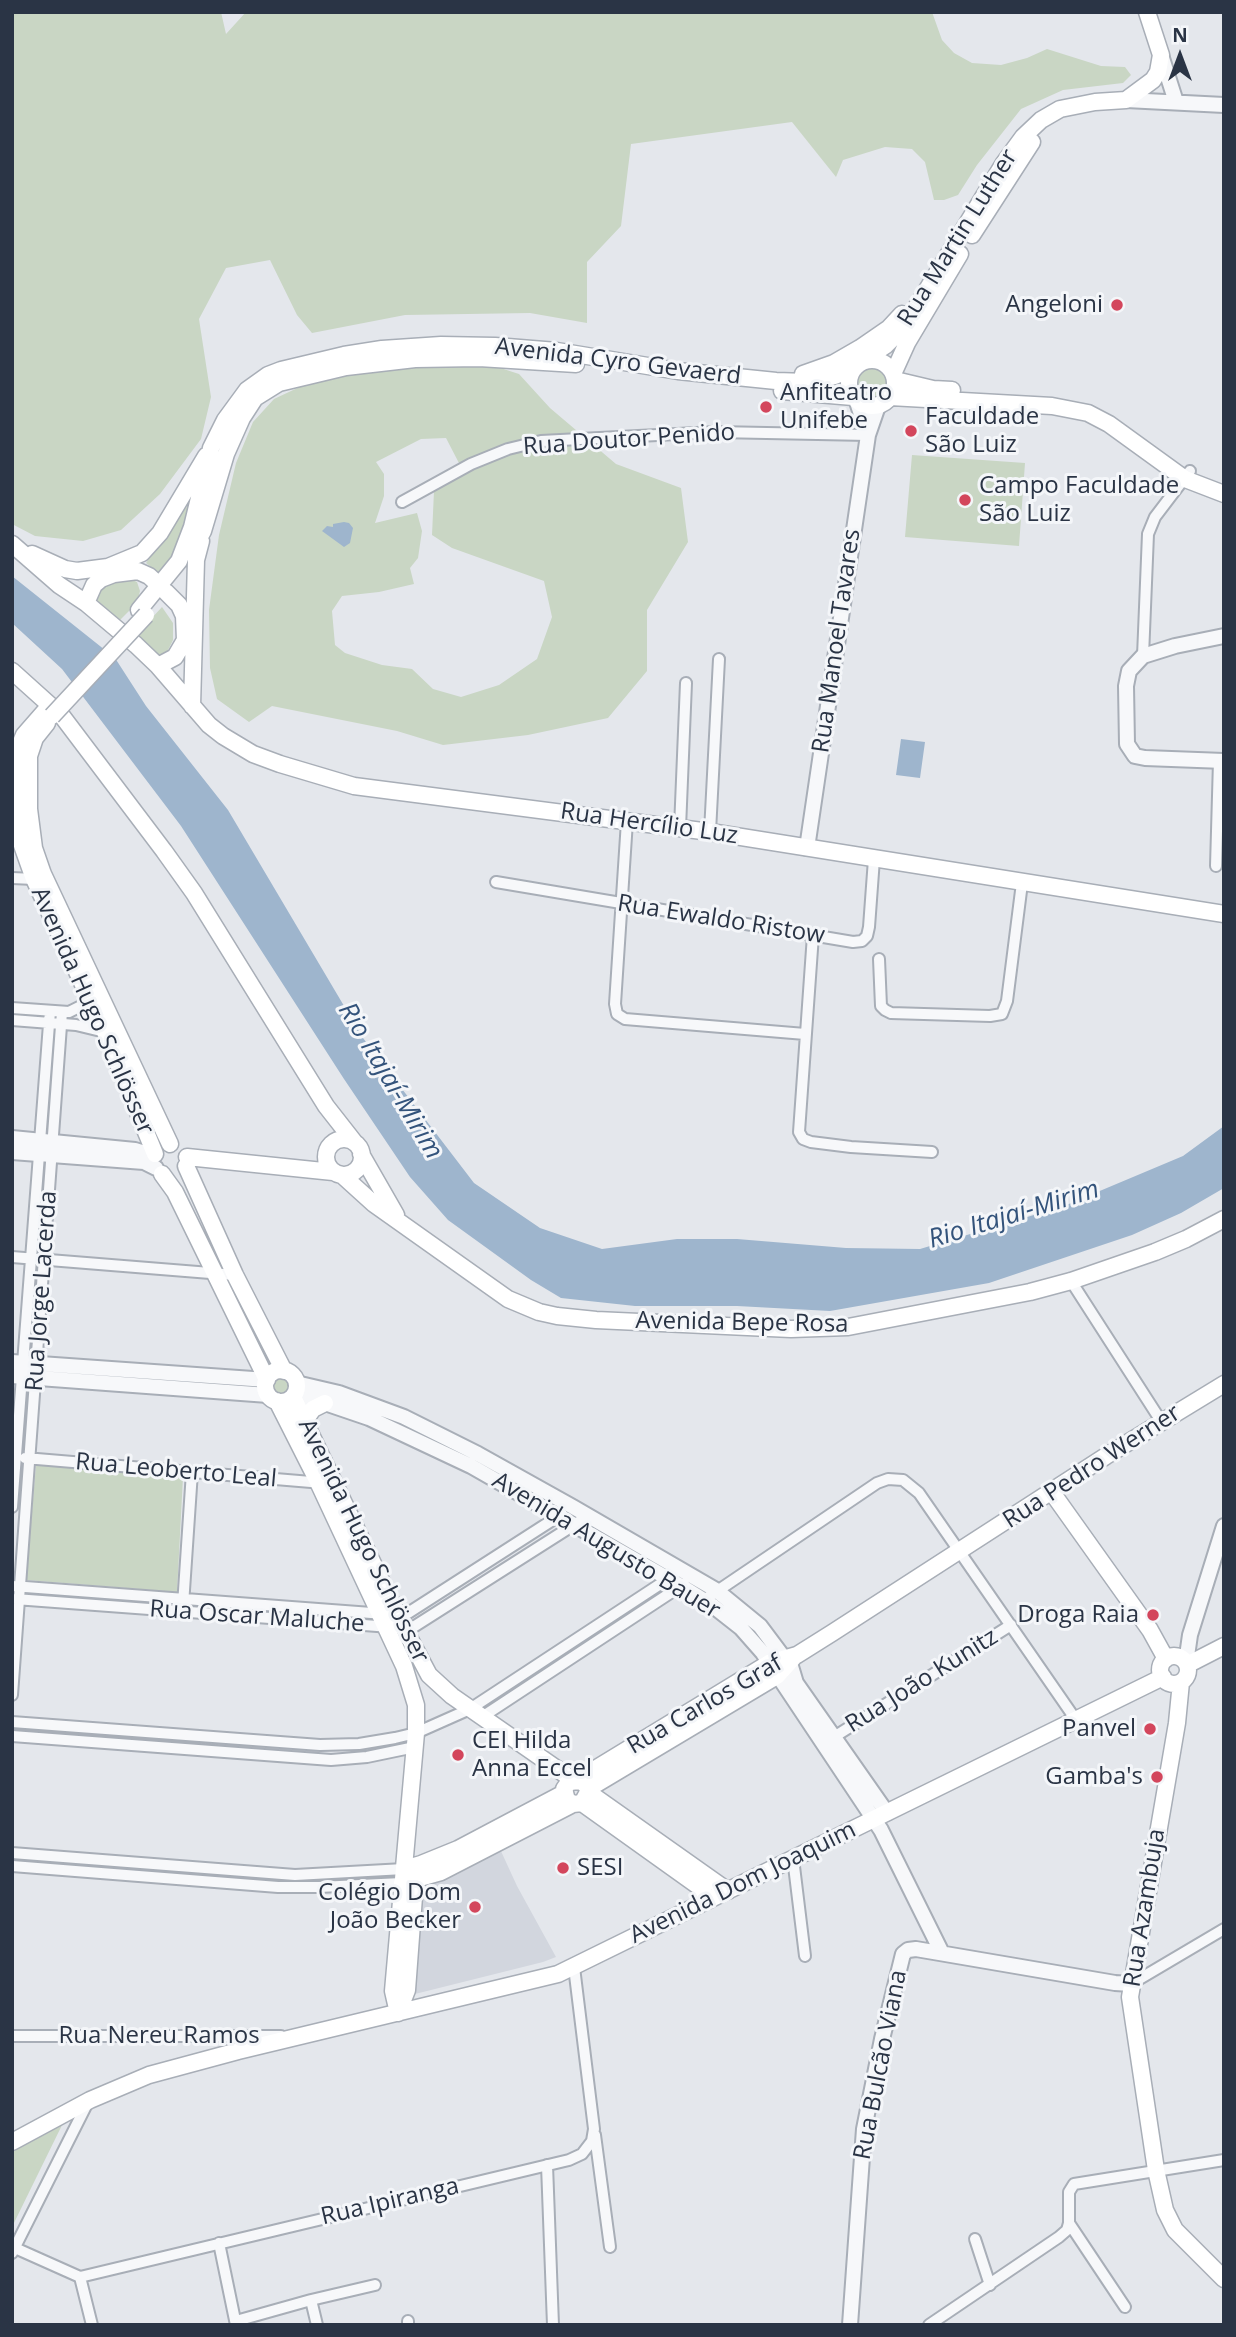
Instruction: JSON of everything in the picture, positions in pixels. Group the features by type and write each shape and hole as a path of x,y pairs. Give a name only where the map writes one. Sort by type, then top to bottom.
{"main road":[{"path":"1126,100 1153,80 1158,72 1161,55 1147,12"},
{"name":"Rua Martin Luther","path":"857,365 896,337 1003,163 1023,137 1041,120 1060,109 1095,102 1126,100"},
{"name":"Rua Martin Luther","path":"894,377 907,343 936,292 1027,148 1056,121 1095,102"},
{"path":"776,381 834,363 877,338 898,319 933,277"},
{"name":"Avenida Cyro Gevaerd","path":"163,589 186,546 211,448 237,402 247,390 268,375 294,366 382,349 441,345 530,348 678,371 776,381 807,382 835,376 857,365"},
{"name":"Avenida Cyro Gevaerd","path":"49,714 163,589 203,531 242,418 255,398 279,383 376,362 428,358 530,359 592,366 705,385 855,399"},
{"path":"942,395 894,377 883,363 875,360 857,365 848,382 855,399 871,407 884,402 942,395 1002,398 1055,396 1074,399 1101,408 1187,475 1224,494"},
{"path":"884,402 894,392 894,377"},
{"path":"62,577 77,571 99,569 142,553 160,533 211,448"},
{"path":"1187,475 1224,484"},
{"path":"192,706 196,560 203,531"},
{"path":"15,546 62,577 101,579"},
{"path":"86,603 94,585 101,579 114,574 138,571 149,576 179,605 184,616 185,640 175,657 158,666"},
{"name":"Rua Hercílio Luz","path":"62,577 86,603 158,666 192,706 223,736 253,754 344,783 710,832 1224,914"},
{"path":"158,666 179,669 192,654"},
{"name":"Avenida Bepe Rosa","path":"12,670 62,716 177,869 326,1106 358,1149 399,1220"},
{"name":"Avenida Hugo Schlösser","path":"49,714 24,735 14,758 14,802 18,834 34,879 105,1032 157,1163 280,1391 318,1482 413,1690 416,1740 409,1874 407,1990 398,2013"},
{"name":"Avenida Hugo Schlösser","path":"49,714 29,757 29,809 34,849 43,874 170,1144"},
{"path":"326,1106 327,1164 337,1174"},
{"path":"186,1162 351,1174 359,1168 358,1149 350,1140 338,1140 312,1162 291,1168"},
{"path":"186,1162 176,1176 157,1163 161,1147 170,1144 183,1149 186,1162 235,1275 284,1371 292,1375 280,1391"},
{"name":"Avenida Bepe Rosa","path":"337,1174 509,1299 539,1312 575,1319 791,1329 831,1328 881,1321 1071,1282 1155,1252 1224,1219"},
{"name":"Rua Pedro Werner","path":"960,1551 1161,1421 1224,1384"},
{"name":"Avenida Hugo Schlösser","path":"280,1391 306,1425 429,1675 452,1696 578,1791"},
{"path":"306,1425 313,1409 325,1403"},
{"path":"1051,1491 1150,1630 1181,1660"},
{"name":"Rua Carlos Graf","path":"409,1874 442,1872 494,1838 578,1791 960,1551"},
{"path":"1181,1682 1171,1683 1163,1677 1161,1667 1224,1646"},
{"name":"Rua Azambuja","path":"1181,1660 1186,1676 1181,1682 1177,1723 1130,1997 1156,2171 1165,2210 1170,2222 1184,2239 1224,2278"},
{"name":"Avenida Dom Joaquim","path":"12,2142 90,2100 149,2076 545,1978 574,1967 1163,1677"},
{"path":"578,1791 727,1891"},
{"path":"578,1791 701,1888 709,1900"}],"street":[{"path":"1161,55 1176,102"},
{"name":"Rua Martin Luther","path":"1126,100 1224,105"},
{"name":"Rua Manoel Tavares","path":"855,399 868,435"},
{"name":"Rua Manoel Tavares","path":"807,848 868,435 884,402"},
{"name":"Rua Doutor Penido","path":"402,502 471,464 508,449 541,441 716,432 868,435"},
{"path":"1143,656 1148,534 1155,517 1187,475"},
{"path":"1216,866 1221,761 1135,756 1127,744 1127,678 1143,656 1224,636"},
{"path":"710,832 719,659"},
{"path":"680,828 686,683"},
{"path":"628,821 615,1004 617,1014 620,1017 805,1034"},
{"name":"Rua Ewaldo Ristow","path":"496,882 853,942 862,941 867,936 874,859"},
{"path":"12,877 34,879"},
{"path":"879,959 881,1006 891,1013 990,1016 1002,1014 1007,1001 1022,883"},
{"path":"813,935 799,1132 803,1139 851,1147 932,1152"},
{"path":"62,1018 81,1006 88,994"},
{"path":"12,1008 49,1017"},
{"name":"Rua Jorge Lacerda","path":"12,1695 16,1586 30,1459 24,1369 44,1260 49,1017"},
{"path":"12,1020 62,1018 105,1032"},
{"name":"Rua Jorge Lacerda","path":"12,1507 31,1259 62,1018"},
{"path":"12,1138 46,1148"},
{"path":"12,1152 46,1148 135,1150 157,1163"},
{"path":"12,1257 235,1275"},
{"path":"1071,1282 1161,1421"},
{"name":"Avenida Augusto Bauer","path":"24,1369 280,1391 339,1392 573,1507 716,1590 760,1626 792,1674 828,1740 880,1816 942,1953"},
{"name":"Avenida Augusto Bauer","path":"280,1391 401,1424"},
{"name":"Rua Leoberto Leal","path":"16,1458 336,1484"},
{"name":"Avenida Augusto Bauer","path":"474,1460 558,1516 704,1600 783,1663"},
{"path":"182,1612 192,1472"},
{"path":"704,1600 877,1483 888,1479 904,1480 919,1493 1076,1720"},
{"name":"Rua Oscar Maluche","path":"16,1586 260,1604 401,1622 408,1613 573,1507"},
{"path":"401,1622 415,1626 588,1516"},
{"path":"1181,1660 1187,1656 1190,1635 1224,1526"},
{"path":"478,1567 486,1581"},
{"path":"12,1737 299,1758 355,1759 416,1740 476,1713 547,1674 599,1640 688,1573"},
{"path":"476,1713 539,1664 675,1582"},
{"path":"54,1602 55,1589"},
{"name":"Rua Oscar Maluche","path":"16,1599 259,1618 383,1620"},
{"path":"259,1618 260,1604"},
{"name":"Rua João Kunitz","path":"828,1740 1011,1625"},
{"path":"592,1630 599,1640"},
{"path":"539,1664 547,1674"},
{"path":"12,1722 300,1744 416,1740"},
{"path":"115,1744 116,1730"},
{"path":"211,1752 213,1737"},
{"path":"299,1758 300,1744"},
{"path":"12,1853 295,1875 409,1874"},
{"path":"79,1858 79,1871"},
{"path":"793,1858 805,1956"},
{"path":"12,1866 295,1887 409,1874"},
{"path":"194,1880 195,1867"},
{"path":"295,1875 295,1887"},
{"path":"1131,1984 1224,1929"},
{"name":"Rua Bulcão Viana","path":"850,2325 864,2129 903,1954 916,1949 1131,1984"},
{"path":"574,1967 610,2247"},
{"name":"Rua Nereu Ramos","path":"12,2036 305,2036"},
{"path":"90,2100 14,2250 80,2277 92,2325"},
{"name":"Rua Ipiranga","path":"80,2277 547,2165 582,2154 592,2141 594,2129"},
{"path":"929,2325 1059,2237 1069,2223 1069,2192 1074,2184 1224,2160"},
{"path":"547,2165 554,2325"},
{"path":"1069,2223 1125,2307"},
{"path":"975,2239 990,2285"},
{"path":"219,2243 236,2323 311,2300 375,2285"},
{"path":"311,2300 317,2325"}],"shaded area":[{"name":"Colégio Dom João Becker","path":"500,1849 556,1957 415,1994 423,1884"}],"green space":[{"path":"12,12 221,12 226,34 246,12 932,12 942,40 954,53 972,63 1001,65 1047,49 1101,66 1125,67 1131,75 1123,83 1063,90 1021,109 977,165 958,195 944,200 934,200 925,162 912,149 885,147 843,160 836,177 792,122 631,144 621,226 587,262 587,323 530,313 405,315 312,333 297,315 270,260 226,268 199,319 211,397 201,439 160,494 121,530 83,541 35,536 12,524"},
{"path":"425,364 491,365 519,374 550,408 616,464 681,488 688,542 647,610 647,671 608,718 528,735 443,745 397,731 272,706 249,722 217,699 210,668 209,610 219,535 236,463 253,422 274,399 306,384 347,373","holes":["446,438 461,467 434,491 432,535 452,548 544,581 552,617 537,659 499,685 461,697 433,689 412,669 382,665 345,653 335,645 332,611 342,596 379,592 414,584 410,568 418,558 422,531 417,513 375,523 384,496 384,474 376,462 421,439"]},
{"path":"872,368 883,372 887,383 883,394 872,398 861,394 857,383 861,372"},
{"name":"Campo Faculdade São Luiz","path":"912,455 1025,463 1019,546 905,537"},
{"path":"198,491 176,553 162,575 146,563"},
{"path":"128,578 137,582 140,591 137,603 120,620 94,598 100,585"},
{"path":"162,607 173,623 173,640 167,652 161,655 155,654 137,634"},
{"path":"282,1377 289,1380 292,1387 289,1394 282,1397 275,1394 272,1387 275,1380"},
{"path":"36,1465 183,1477 177,1592 26,1580"},
{"path":"64,2121 12,2227 12,2150 43,2129"}],"water":[{"path":"344,522 353,528 350,543 344,547 322,531 327,526 333,527 333,524"},
{"name":"Rio Itajaí-Mirim","path":"12,576 115,658 146,706 228,810 363,1038 474,1183 540,1228 602,1249 677,1239 737,1239 846,1248 920,1249 1064,1206 1183,1156 1224,1126 1224,1188 1181,1213 1132,1235 989,1283 830,1311 737,1306 635,1306 561,1298 531,1280 448,1220 410,1177 181,826 62,669 12,623"},
{"path":"901,739 925,742 920,778 896,775"}],"place":[{"name":"Angeloni","path":"1117,305"},
{"name":"Anfiteatro Unifebe","path":"766,407"},
{"name":"Faculdade São Luiz","path":"911,431"},
{"name":"Campo Faculdade São Luiz","path":"965,500"},
{"name":"Droga Raia","path":"1153,1615"},
{"name":"Panvel","path":"1150,1729"},
{"name":"CEI Hilda Anna Eccel","path":"458,1755"},
{"name":"Gamba's","path":"1157,1777"},
{"name":"SESI","path":"563,1868"},
{"name":"Colégio Dom João Becker","path":"475,1907"}]}
